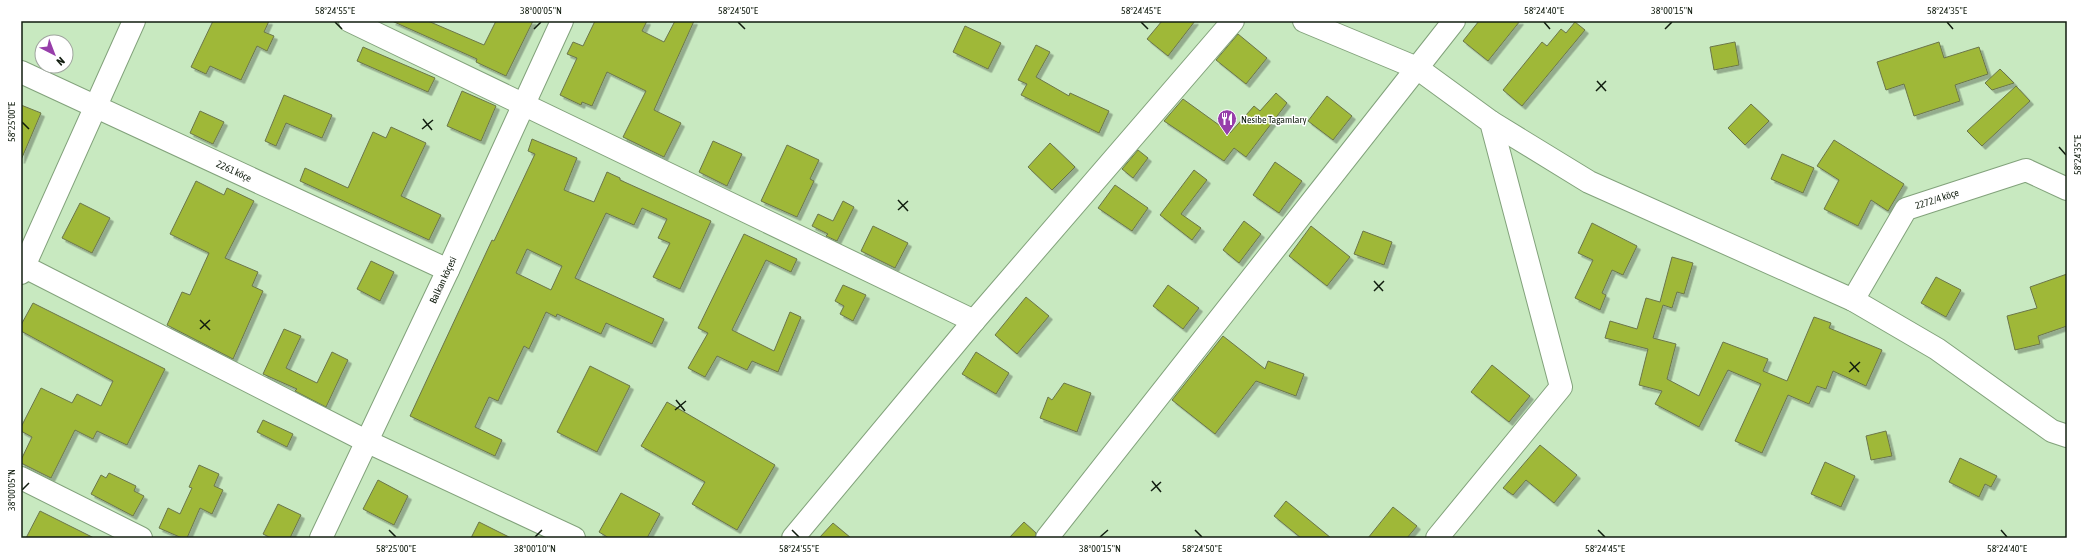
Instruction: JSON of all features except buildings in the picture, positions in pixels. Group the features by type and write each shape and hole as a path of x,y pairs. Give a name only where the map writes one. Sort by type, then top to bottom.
{"street":[{"path":"134,21 94,106 22,268 366,441 574,538"},
{"path":"350,21 974,321"},
{"name":"Balkan köçesi","path":"321,538 448,270 562,21"},
{"path":"793,538 974,321 1233,21"},
{"path":"1304,21 1417,68 1491,122 1589,182 1853,300 1937,350 2052,431 2067,436"},
{"path":"1047,538 1454,21"},
{"name":"2261 köçe","path":"21,72 448,270"},
{"path":"1437,538 1561,387 1491,122"},
{"name":"2272/4 köçe","path":"1853,300 1906,209 2026,170 2067,188"},
{"path":"21,478 141,538"}],"place":[{"name":"Nesibe Tagamlary","path":"1227,136"}]}
